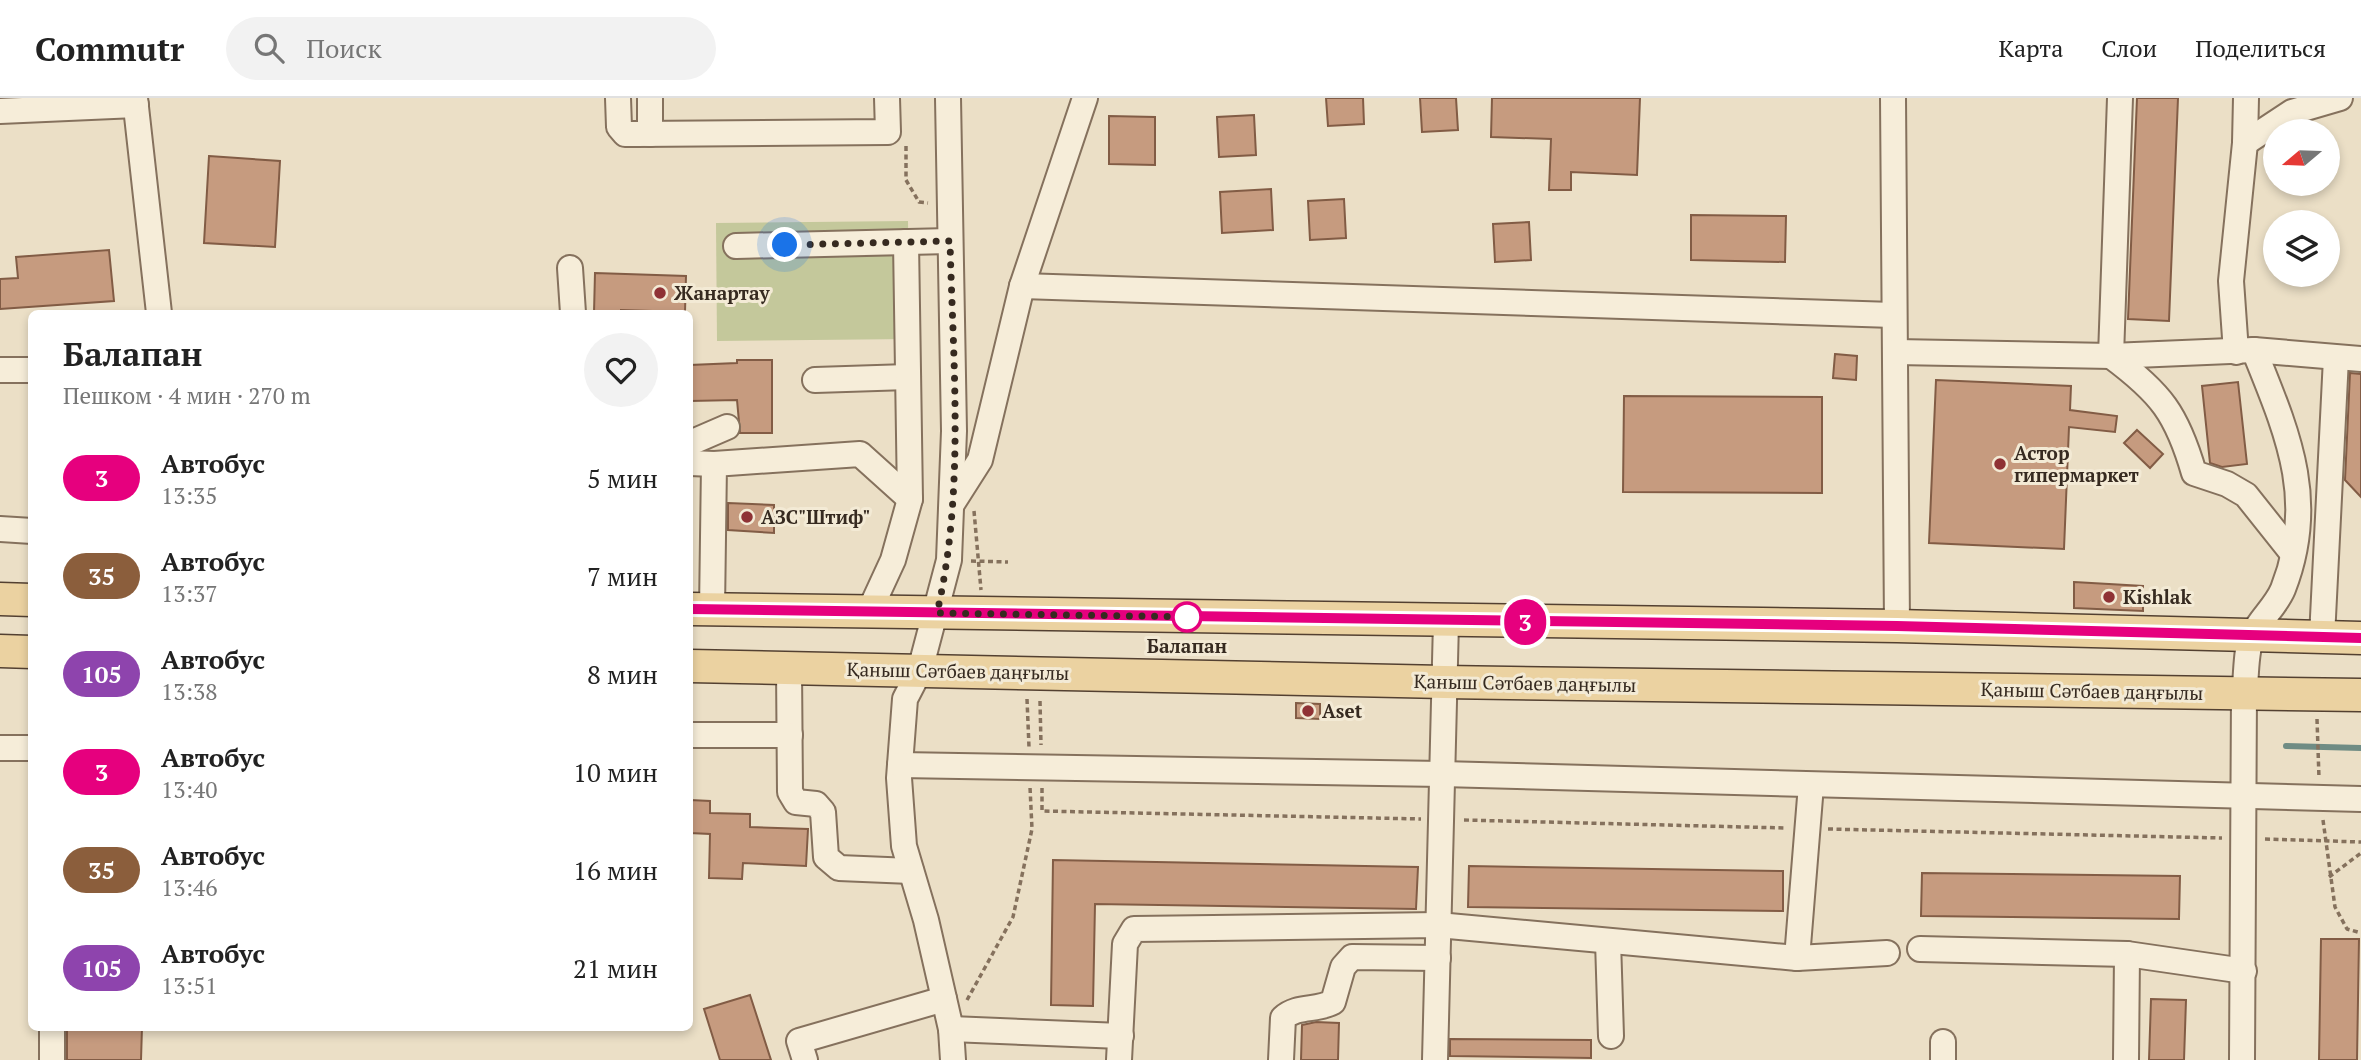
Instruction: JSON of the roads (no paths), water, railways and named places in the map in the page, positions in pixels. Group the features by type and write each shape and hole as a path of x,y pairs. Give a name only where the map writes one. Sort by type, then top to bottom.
{"main road":[{"path":"0,599 28,600"},
{"path":"701,609 1446,622 1897,626 2361,638"},
{"path":"0,651 28,652"},
{"name":"Қаныш Сәтбаев даңғылы","path":"693,666 1444,682 2361,695"}],"street":[{"path":"618,98 619,127 625,134 888,132 887,98"},
{"path":"650,98 650,134"},
{"path":"948,98 954,431 949,560 920,670 905,699 900,765 904,846 951,1029 953,1060"},
{"path":"951,505 980,460 1022,286 1085,98"},
{"path":"1893,98 1897,626"},
{"path":"2112,356 2120,98"},
{"path":"2242,1060 2244,693 2252,636 2282,592 2293,554 2300,498 2286,429 2245,351 2231,281 2245,143 2246,98"},
{"path":"2245,143 2292,112 2340,98"},
{"path":"0,111 136,102 159,310"},
{"path":"736,246 950,241"},
{"path":"869,611 893,559 910,499 906,242"},
{"path":"570,268 573,310"},
{"path":"1022,286 1893,314"},
{"path":"1896,352 2112,356 2245,351 2361,359"},
{"path":"2112,356 2163,400 2183,435 2194,473 2227,484 2246,495 2293,554"},
{"path":"2322,637 2336,358"},
{"path":"0,370 28,370"},
{"path":"815,380 908,377"},
{"path":"693,442 727,427"},
{"path":"701,609 702,464 860,454 910,499"},
{"path":"0,529 28,531"},
{"path":"1435,1060 1446,622"},
{"path":"789,668 790,792 796,802 816,804 823,812 826,858 839,868 911,871"},
{"path":"693,735 790,735"},
{"path":"0,748 28,748"},
{"path":"900,765 1442,774 2244,798 2361,799"},
{"path":"1797,958 1810,829 1811,785"},
{"path":"1281,1060 1283,1018 1291,1010 1321,1009 1333,1002 1343,968 1352,957 1356,924"},
{"path":"951,1029 1120,1048 1125,944 1134,929 1438,925 1797,958 1887,953"},
{"path":"1608,941 1611,1037"},
{"path":"1920,949 2127,954 2244,971"},
{"path":"2126,1060 2127,954"},
{"path":"1352,957 1438,958"},
{"path":"805,1060 799,1041 944,999"},
{"path":"52,1031 52,1060"}],"waterway":[{"path":"2286,746 2361,748"}],"place":[{"name":"Жанартау","path":"660,293"},
{"name":"Астор гипермаркет","path":"2000,464"},
{"name":"АЗС\"Штиф\"","path":"747,517"},
{"name":"Kishlak","path":"2109,597"},
{"name":"Балапан","path":"1187,617"},
{"name":"Aset","path":"1308,711"}]}
